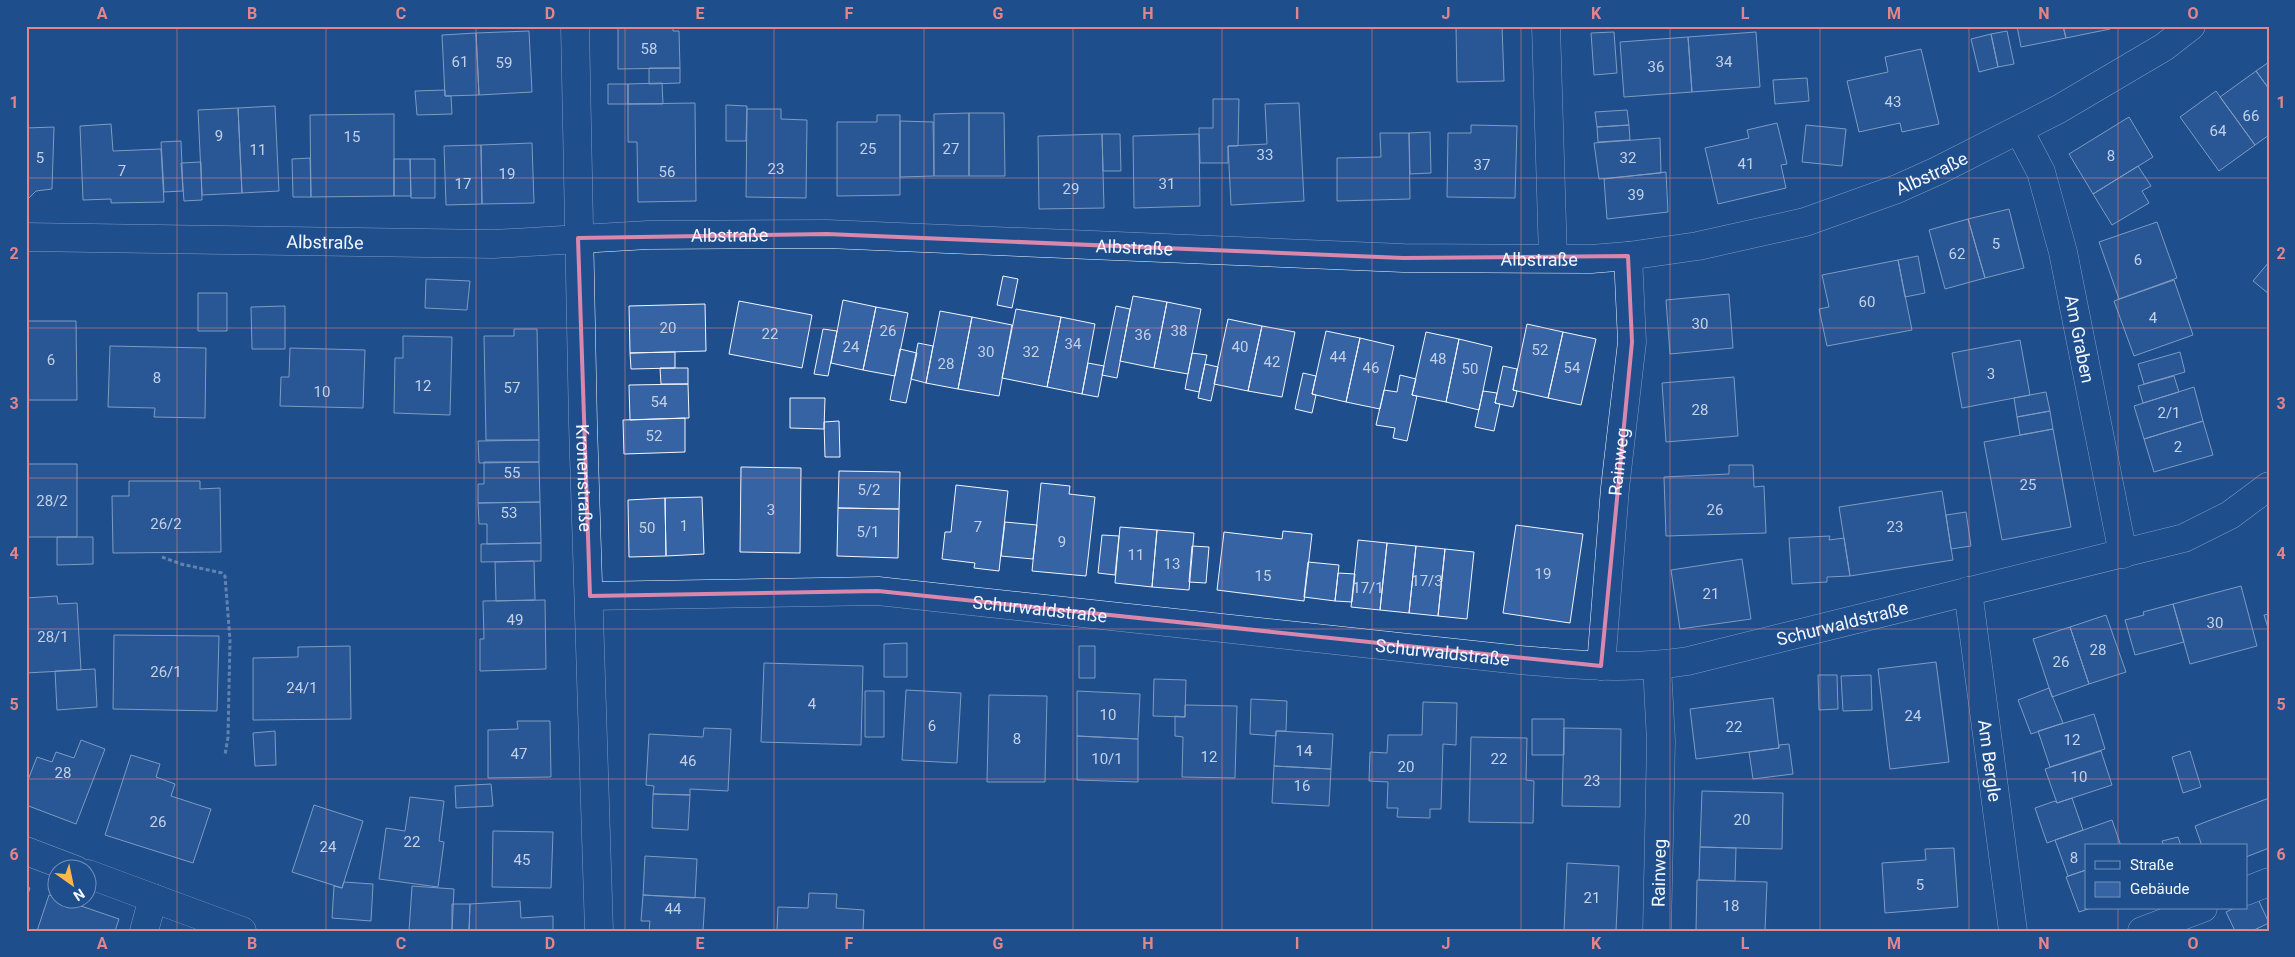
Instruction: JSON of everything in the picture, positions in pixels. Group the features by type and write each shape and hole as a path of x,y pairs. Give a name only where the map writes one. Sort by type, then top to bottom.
{"street":[{"name":"Kronenstraße","path":"575,26 578,238 599,931"},
{"path":"1546,26 1553,258"},
{"name":"Albstraße","path":"26,237 494,244 692,233 827,234 1403,258 1628,256 1698,246 1814,219 1896,189 2019,130 2164,47 2191,26"},
{"name":"Am Graben","path":"2019,130 2041,172 2063,252 2123,554"},
{"name":"Rainweg","path":"1601,666 1615,488 1632,342 1628,256"},
{"name":"Schurwaldstraße","path":"590,596 878,591 1374,645 1601,666 1658,666 1688,661 2184,538 2230,516 2269,486"},
{"name":"Am Bergle","path":"1968,591 2013,931"},
{"name":"Rainweg","path":"1657,931 1661,742 1658,666"},
{"path":"26,851 50,860"},
{"path":"98,878 242,931"},
{"path":"2248,890 2269,882"},
{"path":"144,931 153,898"},
{"path":"2142,931 2198,910"}],"path":[{"path":"162,557 180,564 222,573 225,576 230,640 228,737 224,755"}],"highlighted area":[{"path":"827,234 1403,258 1628,256 1632,342 1601,666 878,591 590,596 578,238"}],"building":[{"path":"618,26 673,26 673,31 679,31 680,68 618,69"},
{"path":"1456,26 1502,26 1504,81 1457,82"},
{"path":"2017,26 2063,26 2066,38 2021,47"},
{"path":"2063,26 2110,26 2110,29 2066,38"},
{"path":"529,31 532,92 479,95 476,33"},
{"path":"2007,31 2014,64 1998,67 1991,34"},
{"path":"1614,32 1617,73 1594,75 1591,33"},
{"path":"1756,32 1760,87 1692,92 1688,37"},
{"path":"476,33 479,95 445,96 442,35"},
{"path":"1991,34 1998,67 1979,72 1971,39"},
{"path":"1688,37 1692,92 1624,97 1620,42"},
{"path":"1921,49 1939,124 1902,132 1900,123 1859,132 1847,81 1888,72 1885,57"},
{"path":"2269,62 2269,89 2256,71"},
{"path":"649,68 680,68 680,83 649,84"},
{"path":"2256,71 2269,89 2269,135 2255,145 2220,97"},
{"path":"1807,78 1809,101 1775,104 1773,80"},
{"path":"662,83 663,104 628,104 628,84"},
{"path":"608,84 628,84 628,104 608,104"},
{"path":"445,90 445,96 451,96 452,114 417,115 415,91"},
{"path":"2216,91 2255,145 2219,171 2180,117"},
{"path":"1213,99 1239,99 1238,146 1228,146 1228,163 1200,163 1199,128 1213,128"},
{"path":"695,103 696,201 638,202 637,142 628,142 628,104"},
{"path":"1299,103 1304,201 1231,205 1228,146 1267,144 1265,104"},
{"path":"726,105 747,106 746,141 726,141"},
{"path":"275,106 279,191 242,193 238,108"},
{"path":"238,108 242,193 202,195 198,110"},
{"path":"747,109 781,109 781,119 807,120 806,198 746,197"},
{"path":"1627,110 1629,125 1597,127 1595,112"},
{"path":"969,113 1004,113 1005,176 969,176"},
{"path":"969,113 969,176 934,176 934,114"},
{"path":"394,114 394,196 311,197 310,115"},
{"path":"877,115 900,115 900,195 837,196 837,122 877,122"},
{"path":"2129,117 2153,157 2093,194 2069,154"},
{"path":"900,121 933,122 934,176 900,177"},
{"path":"1777,123 1787,164 1781,165 1786,188 1718,204 1705,148 1749,138 1747,130"},
{"path":"111,124 113,151 161,149 164,202 111,203 111,199 83,200 80,126"},
{"path":"1471,125 1517,126 1515,198 1447,197 1448,133 1471,133"},
{"path":"1629,125 1630,140 1598,142 1597,127"},
{"path":"1806,125 1846,129 1842,166 1802,162"},
{"path":"54,127 52,189 36,191 26,201 26,128"},
{"path":"1430,132 1431,173 1410,174 1409,133"},
{"path":"1380,133 1409,133 1410,199 1337,201 1337,158 1381,157"},
{"path":"1102,134 1104,208 1039,209 1038,136"},
{"path":"1102,134 1120,134 1121,171 1103,171"},
{"path":"1199,134 1200,206 1134,208 1133,136"},
{"path":"1660,138 1661,173 1599,179 1594,143"},
{"path":"181,141 183,191 164,192 161,142"},
{"path":"532,143 534,203 482,204 481,145"},
{"path":"481,145 482,204 446,205 444,146"},
{"path":"310,158 311,197 293,197 292,159"},
{"path":"394,159 410,159 411,196 394,196"},
{"path":"410,159 435,159 435,198 411,198"},
{"path":"201,162 202,200 184,201 181,163"},
{"path":"2138,166 2151,186 2142,191 2149,203 2112,225 2093,194"},
{"path":"1666,172 1668,212 1607,219 1604,179"},
{"path":"2009,209 2024,268 1985,278 1968,219"},
{"path":"1968,219 1985,278 1945,289 1929,230"},
{"path":"2157,222 2177,278 2119,299 2099,242"},
{"path":"1918,256 1925,293 1905,297 1898,260"},
{"path":"1898,260 1912,330 1827,346 1819,309 1829,307 1822,275"},
{"path":"2269,262 2269,294 2253,281"},
{"path":"1003,276 1018,279 1012,308 997,305"},
{"path":"426,279 470,281 467,310 425,308"},
{"path":"2174,280 2193,335 2134,356 2114,301"},
{"path":"198,293 227,293 227,331 198,331"},
{"path":"1729,294 1733,348 1670,354 1666,300"},
{"path":"1133,296 1167,302 1154,368 1120,361"},
{"path":"843,300 876,307 863,370 831,363"},
{"path":"739,301 812,315 802,368 729,354"},
{"path":"1167,302 1201,309 1188,374 1154,368"},
{"path":"705,304 706,351 630,353 629,306"},
{"path":"285,306 285,349 252,349 251,307"},
{"path":"1116,306 1130,309 1117,378 1102,375"},
{"path":"876,307 908,313 895,376 863,370"},
{"path":"1016,309 1061,317 1047,387 1002,378"},
{"path":"940,311 972,317 958,389 926,383"},
{"path":"972,317 1012,325 999,396 958,389"},
{"path":"1061,317 1095,324 1082,394 1047,387"},
{"path":"1228,319 1262,326 1248,391 1214,384"},
{"path":"26,321 76,321 77,400 26,400"},
{"path":"1527,324 1563,332 1548,398 1513,390"},
{"path":"1262,326 1295,332 1282,397 1248,391"},
{"path":"514,329 537,329 539,440 486,440 484,336 514,336"},
{"path":"823,329 837,331 828,376 814,374"},
{"path":"1326,331 1360,338 1346,402 1312,394"},
{"path":"1426,332 1459,339 1446,402 1412,395"},
{"path":"1563,332 1596,339 1581,405 1548,398"},
{"path":"403,336 452,337 450,415 394,413 395,358 403,358"},
{"path":"1360,338 1394,346 1380,409 1346,402"},
{"path":"1459,339 1492,347 1479,410 1446,402"},
{"path":"2020,340 2030,395 1962,408 1952,353"},
{"path":"918,343 933,346 926,383 911,379"},
{"path":"110,346 206,348 205,418 154,417 155,408 108,407"},
{"path":"290,348 365,350 363,408 280,406 281,377 289,377"},
{"path":"900,349 917,353 906,403 890,400"},
{"path":"675,352 675,368 631,369 630,353"},
{"path":"2180,352 2185,372 2144,384 2138,364"},
{"path":"1192,353 1207,355 1199,392 1185,389"},
{"path":"1088,363 1104,366 1098,397 1082,394"},
{"path":"1205,364 1218,367 1211,401 1198,398"},
{"path":"1503,366 1517,369 1513,390 1517,391 1513,407 1495,403"},
{"path":"660,368 688,368 688,384 661,384"},
{"path":"1303,373 1316,376 1312,394 1316,395 1312,413 1295,409"},
{"path":"1400,375 1416,379 1412,395 1417,396 1407,441 1393,438 1395,428 1376,425 1384,390 1397,392"},
{"path":"2174,376 2179,392 2143,403 2138,386"},
{"path":"1734,377 1738,436 1666,442 1662,383"},
{"path":"688,384 689,418 630,420 629,385"},
{"path":"2194,387 2203,421 2144,439 2134,406"},
{"path":"1483,391 1497,393 1495,403 1500,404 1494,431 1475,427"},
{"path":"2046,392 2050,411 2017,417 2014,398"},
{"path":"790,398 825,398 824,429 790,428"},
{"path":"2050,411 2053,429 2020,435 2017,417"},
{"path":"685,418 685,452 624,454 623,420"},
{"path":"839,421 840,457 825,457 824,422"},
{"path":"2203,421 2213,455 2154,472 2144,439"},
{"path":"2053,429 2071,527 2002,540 1984,442"},
{"path":"539,440 539,462 479,463 478,441"},
{"path":"484,462 539,462 540,502 478,503 478,484 484,484"},
{"path":"26,464 77,464 77,537 26,537"},
{"path":"1729,465 1753,465 1754,487 1764,486 1766,533 1666,536 1664,477 1729,474"},
{"path":"741,467 801,468 800,553 740,552"},
{"path":"839,471 900,472 899,509 838,508"},
{"path":"129,481 200,481 200,489 220,488 221,552 113,553 112,496 129,496"},
{"path":"1041,483 1070,486 1069,494 1095,497 1086,576 1032,571"},
{"path":"956,485 1008,491 999,571 974,568 975,563 942,559 945,532 951,532"},
{"path":"1942,491 1953,560 1850,576 1839,507"},
{"path":"702,497 704,554 666,556 665,498"},
{"path":"665,498 666,556 629,557 628,500"},
{"path":"540,502 541,543 487,544 487,524 479,524 478,503"},
{"path":"838,508 899,509 898,558 837,556"},
{"path":"1966,512 1971,546 1951,549 1946,515"},
{"path":"1005,522 1037,525 1033,559 1001,556"},
{"path":"1516,525 1583,534 1570,623 1503,613"},
{"path":"1120,527 1157,530 1152,587 1115,583"},
{"path":"1157,530 1194,533 1189,590 1152,587"},
{"path":"1283,531 1312,534 1304,601 1217,590 1224,532 1282,539"},
{"path":"1102,535 1119,536 1115,575 1098,573"},
{"path":"1830,536 1829,540 1844,538 1850,576 1827,577 1827,582 1792,584 1789,538"},
{"path":"57,537 93,537 93,564 57,565"},
{"path":"1358,540 1387,543 1380,610 1351,607"},
{"path":"541,543 541,561 481,562 481,544"},
{"path":"1387,543 1416,546 1409,613 1380,610"},
{"path":"1192,546 1209,547 1206,583 1189,582"},
{"path":"1416,546 1445,549 1438,616 1409,613"},
{"path":"1445,549 1474,552 1467,619 1438,616"},
{"path":"1742,559 1751,619 1680,629 1671,570"},
{"path":"534,561 535,600 496,601 495,562"},
{"path":"1308,562 1339,565 1335,601 1304,597"},
{"path":"1338,573 1355,574 1352,602 1335,601"},
{"path":"2241,586 2257,646 2190,664 2173,604"},
{"path":"57,596 58,604 77,603 81,670 26,673 26,598"},
{"path":"545,600 546,669 480,671 480,639 484,639 483,601"},
{"path":"2173,604 2184,642 2135,655 2125,620 2144,615 2143,612"},
{"path":"2269,614 2269,631 2264,615"},
{"path":"2106,615 2126,672 2089,684 2070,627"},
{"path":"2070,627 2089,684 2052,697 2033,639"},
{"path":"114,635 219,636 217,711 113,709"},
{"path":"907,643 907,677 884,677 884,644"},
{"path":"350,646 351,719 253,720 253,658 298,657 298,647"},
{"path":"1079,646 1095,646 1095,678 1079,678"},
{"path":"1936,662 1949,762 1890,769 1878,669"},
{"path":"764,663 863,666 861,745 761,742"},
{"path":"95,669 97,707 57,710 55,671"},
{"path":"1818,675 1837,675 1838,709 1819,710"},
{"path":"1871,675 1872,710 1843,711 1841,676"},
{"path":"1154,679 1186,680 1185,717 1153,716"},
{"path":"2049,688 2063,723 2031,734 2018,700"},
{"path":"906,690 961,693 957,763 902,760"},
{"path":"865,691 884,691 884,737 865,737"},
{"path":"1077,691 1140,694 1138,739 1077,736"},
{"path":"989,695 1047,696 1045,782 987,782"},
{"path":"1773,698 1779,748 1696,759 1690,709"},
{"path":"1251,699 1287,701 1286,731 1276,731 1276,736 1250,734"},
{"path":"1423,702 1457,703 1456,745 1443,744 1441,809 1430,809 1430,818 1397,817 1398,808 1387,808 1388,782 1369,781 1370,752 1387,753 1388,735 1422,735"},
{"path":"1185,705 1237,706 1235,778 1182,777 1183,737 1175,736 1175,716 1185,717"},
{"path":"2094,714 2105,749 2050,767 2038,731"},
{"path":"1532,719 1564,719 1564,755 1532,755"},
{"path":"517,721 550,721 551,777 488,778 488,730 518,729"},
{"path":"704,728 731,729 728,791 690,789 690,795 653,794 654,786 646,785 649,734 703,737"},
{"path":"1564,728 1621,729 1620,807 1562,806"},
{"path":"275,731 276,765 255,766 253,733"},
{"path":"1276,731 1333,734 1331,769 1274,766"},
{"path":"1077,736 1138,739 1138,782 1077,780"},
{"path":"1471,737 1527,738 1526,780 1534,781 1533,823 1469,822"},
{"path":"81,740 105,749 76,824 26,805 26,785 37,757 52,762 56,752 74,758"},
{"path":"1789,744 1793,774 1753,779 1749,752 1779,748 1779,745"},
{"path":"2101,751 2112,785 2057,803 2045,769"},
{"path":"2190,751 2201,787 2183,793 2172,757"},
{"path":"131,755 160,764 156,777 175,784 171,796 211,809 193,863 105,835"},
{"path":"1274,766 1331,769 1329,806 1272,803"},
{"path":"491,784 493,806 456,808 455,786"},
{"path":"1702,791 1783,793 1782,849 1700,847"},
{"path":"653,794 690,795 688,830 652,828"},
{"path":"410,797 444,801 439,841 444,842 438,887 379,879 386,828 405,831"},
{"path":"2072,798 2083,830 2047,843 2035,808 2055,801 2057,803"},
{"path":"2269,798 2269,848 2248,856 2248,844 2201,844 2195,826"},
{"path":"314,805 363,821 342,888 292,872"},
{"path":"2112,820 2120,844 2085,844 2085,870 2068,876 2055,840"},
{"path":"493,831 553,832 551,888 492,887"},
{"path":"2178,837 2180,844 2163,844 2162,841"},
{"path":"1700,847 1736,848 1735,881 1699,880"},
{"path":"1954,848 1958,907 1885,913 1882,863 1926,860 1925,849"},
{"path":"645,856 697,859 695,898 643,895"},
{"path":"1567,863 1619,866 1616,931 1564,931"},
{"path":"2085,870 2085,910 2079,912 2066,877"},
{"path":"1697,880 1767,882 1765,931 1696,931"},
{"path":"344,882 373,884 371,921 332,918 334,886 342,888"},
{"path":"412,886 454,889 452,931 409,931"},
{"path":"26,887 30,888 26,900"},
{"path":"809,893 837,894 836,908 864,910 863,931 777,931 778,907 808,908"},
{"path":"643,895 705,898 703,931 649,931 650,921 641,921"},
{"path":"2257,897 2269,923 2252,931 2235,931 2226,912 2230,910 2248,910 2248,901"},
{"path":"48,898 48,910 93,910 119,919 115,931 37,931"},
{"path":"520,901 521,918 553,916 553,931 469,931 470,904"},
{"path":"452,904 470,904 469,931 452,931"}]}
